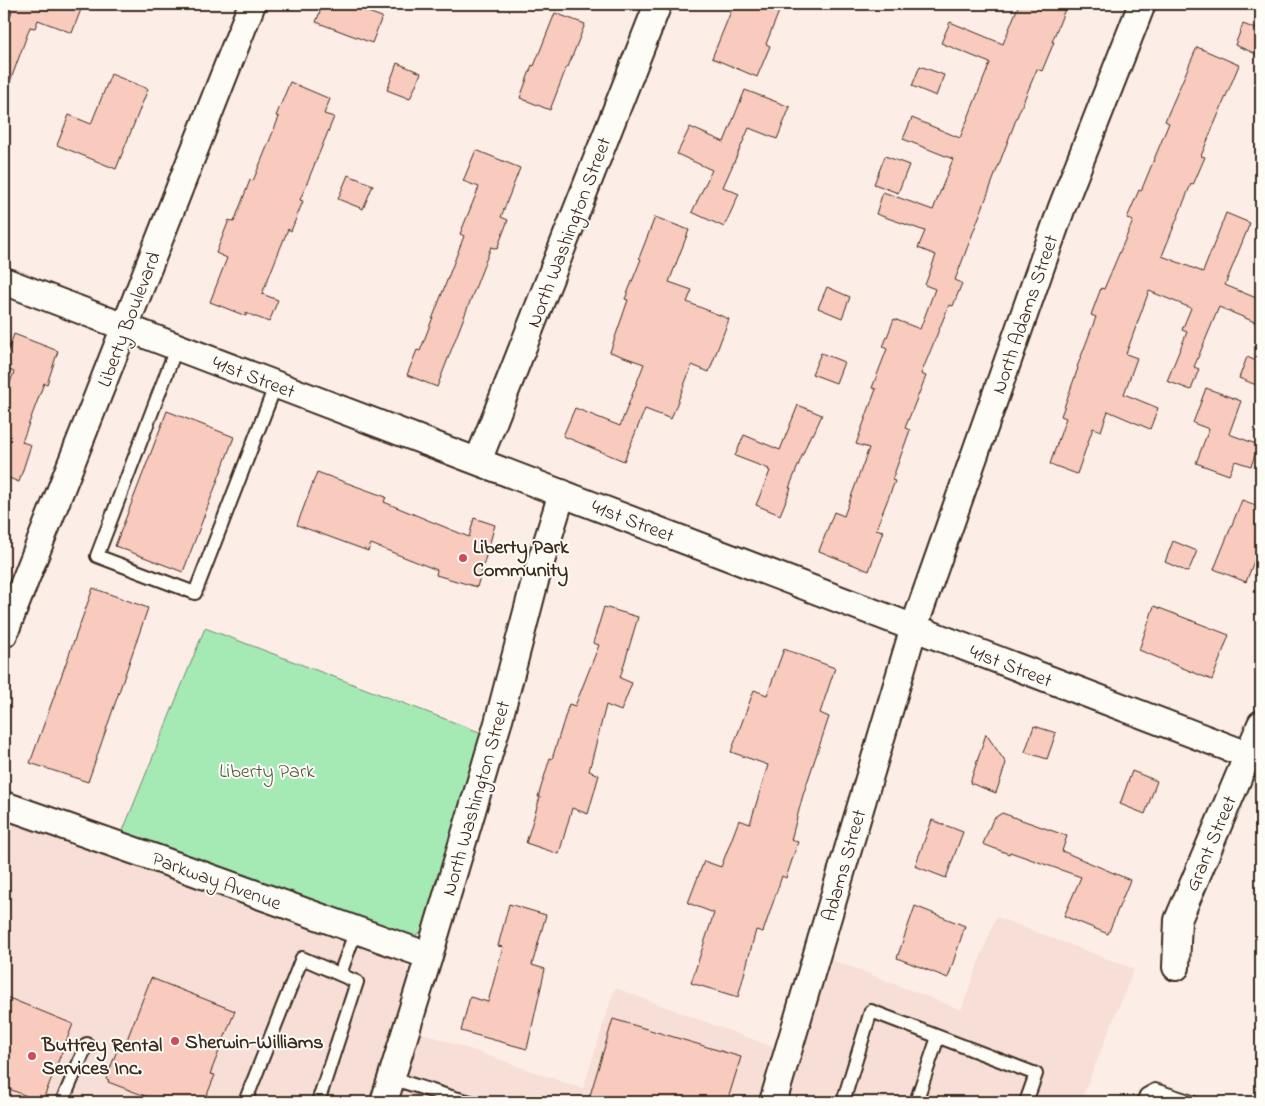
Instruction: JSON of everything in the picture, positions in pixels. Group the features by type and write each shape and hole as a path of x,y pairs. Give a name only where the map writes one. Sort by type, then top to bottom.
{"street":[{"name":"Liberty Boulevard","path":"4,634 252,4"},
{"name":"North Washington Street","path":"478,461 658,4"},
{"name":"North Adams Street","path":"914,627 1062,206 1142,4"},
{"name":"41st Street","path":"4,280 1255,758"},
{"name":"North Washington Street","path":"387,1090 498,723 562,493"},
{"name":"Adams Street","path":"773,1102 914,627"},
{"name":"Grant Street","path":"1176,967 1178,920 1221,816 1255,758 1261,724"},
{"name":"Parkway Avenue","path":"4,805 429,956"}],"lane":[{"path":"176,346 97,556 195,593 276,384"},
{"path":"340,974 356,930"},
{"path":"244,1102 302,958 357,982 318,1102"},
{"path":"843,1102 871,1011 1036,1074 1026,1102"},
{"path":"916,1102 938,1037"},
{"path":"62,1102 87,1044"},
{"path":"387,1090 471,1102"},
{"path":"1143,1102 1146,1094 1155,1090 1192,1102"}],"shaded area":[{"path":"4,810 398,956 407,966 409,976 371,1102 4,1102"},
{"path":"996,917 1134,969 1080,1102 396,1102 417,1031 583,1089 615,988 778,1049 807,950 961,1010"}],"green space":[{"name":"Liberty Park","path":"205,628 482,733 426,923 421,932 412,937 122,833"}],"building":[{"path":"4,4 83,4 72,33 38,20 35,28 30,27 6,93 4,93 4,34 12,11 4,8"},
{"path":"323,4 346,4 382,17 372,43 316,22"},
{"path":"734,4 782,4 766,44 770,46 757,77 712,58"},
{"path":"1019,4 1067,4 1042,71 1037,69 1017,117 955,280 962,283 953,306 949,305 921,374 926,376 905,428 910,430 892,480 895,481 876,529 883,531 869,571 819,551 834,512 844,516 869,448 856,444 876,389 872,388 887,349 883,347 894,319 920,329 935,289 925,285 936,255 918,248 925,231 876,214 883,192 933,210 953,159 903,139 912,118 960,138 990,63 941,43 950,22 1003,44"},
{"path":"555,13 585,24 550,110 520,98"},
{"path":"1243,24 1261,31 1261,56 1235,45"},
{"path":"1197,47 1239,65 1201,156 1205,157 1193,185 1191,184 1162,256 1203,272 1226,213 1250,223 1225,285 1261,300 1261,313 1257,323 1219,307 1194,367 1199,369 1191,390 1167,381 1187,332 1182,330 1191,308 1149,291 1126,354 1137,358 1124,394 1158,408 1150,429 1108,411 1101,431 1093,428 1077,474 1050,464 1066,418 1061,416 1096,317 1091,315 1101,288 1104,289 1133,221 1127,218 1139,190 1141,191 1169,123 1165,121"},
{"path":"397,63 421,73 410,99 387,90"},
{"path":"920,66 944,75 936,96 912,86"},
{"path":"111,74 148,89 116,169 57,145 69,115 91,124"},
{"path":"290,82 330,99 324,114 334,117 300,200 303,201 291,231 288,229 262,294 278,300 269,322 246,313 246,316 210,302 227,258 216,253 229,220 234,222 250,180 253,181 279,117 276,116"},
{"path":"745,90 790,107 777,139 749,128 723,187 739,194 724,227 692,212 712,170 677,154 690,127 724,142"},
{"path":"476,150 520,168 501,217 508,220 497,249 491,247 437,387 407,375 417,350 420,351 464,236 460,234 479,187 463,181"},
{"path":"885,156 909,165 898,193 874,184"},
{"path":"348,175 373,185 363,209 338,199"},
{"path":"655,217 689,230 669,282 692,290 687,302 729,319 709,372 692,365 671,419 645,409 624,461 563,436 575,408 620,426 644,364 610,352 628,300 625,299"},
{"path":"827,287 850,297 842,318 818,308"},
{"path":"14,334 58,351 47,384 44,383 22,442 31,445 19,482 9,478 6,487 4,486 4,399 14,372 4,368 4,363"},
{"path":"821,353 844,362 836,383 812,374"},
{"path":"1247,357 1261,363 1261,387 1239,378"},
{"path":"1206,388 1241,401 1229,434 1259,445 1251,466 1235,461 1229,475 1196,463 1209,429 1193,423"},
{"path":"798,405 822,415 813,435 811,434 780,515 756,505 770,471 769,469 735,456 744,435 780,450"},
{"path":"167,411 234,437 183,572 115,546"},
{"path":"317,472 386,497 384,502 469,537 474,518 495,525 477,587 436,575 437,570 371,544 368,551 297,525"},
{"path":"1242,500 1261,507 1261,543 1246,582 1214,569"},
{"path":"1173,541 1197,551 1188,572 1165,562"},
{"path":"93,588 148,608 88,782 30,763"},
{"path":"1154,606 1229,635 1212,680 1139,650"},
{"path":"604,607 638,617 620,678 632,683 621,711 606,705 589,771 599,775 588,814 572,808 559,854 526,843 550,758 552,759 569,704 575,706 599,645 593,643"},
{"path":"784,649 835,668 820,713 829,717 803,795 791,840 798,842 786,878 782,876 763,932 756,930 738,997 691,983 714,913 688,903 704,861 721,867 739,820 750,824 768,765 731,752 754,690 767,695"},
{"path":"1034,726 1056,733 1047,759 1025,752"},
{"path":"986,734 1006,763 996,793 970,783"},
{"path":"1132,771 1157,781 1145,814 1120,804"},
{"path":"1002,813 1067,836 1062,851 1130,880 1108,934 1064,916 1081,877 983,844 993,819"},
{"path":"932,820 963,832 946,878 915,866"},
{"path":"509,904 546,915 532,965 545,969 527,1049 461,1031 470,997 488,1002 503,947 498,946"},
{"path":"915,906 965,926 948,978 897,958"},
{"name":"Sherwin-Williams","path":"151,978 235,1011 210,1074 215,1075 204,1102 161,1102 108,1082 109,1080 106,1079 121,1040 126,1042"},
{"name":"Buttrey Rental Services Inc.","path":"4,996 73,1024 42,1102 4,1087"},
{"path":"613,1019 741,1057 727,1102 588,1102"}],"place":[{"name":"Liberty Park Community","path":"463,558"},
{"name":"Sherwin-Williams","path":"175,1041"},
{"name":"Buttrey Rental Services Inc.","path":"32,1056"}]}
